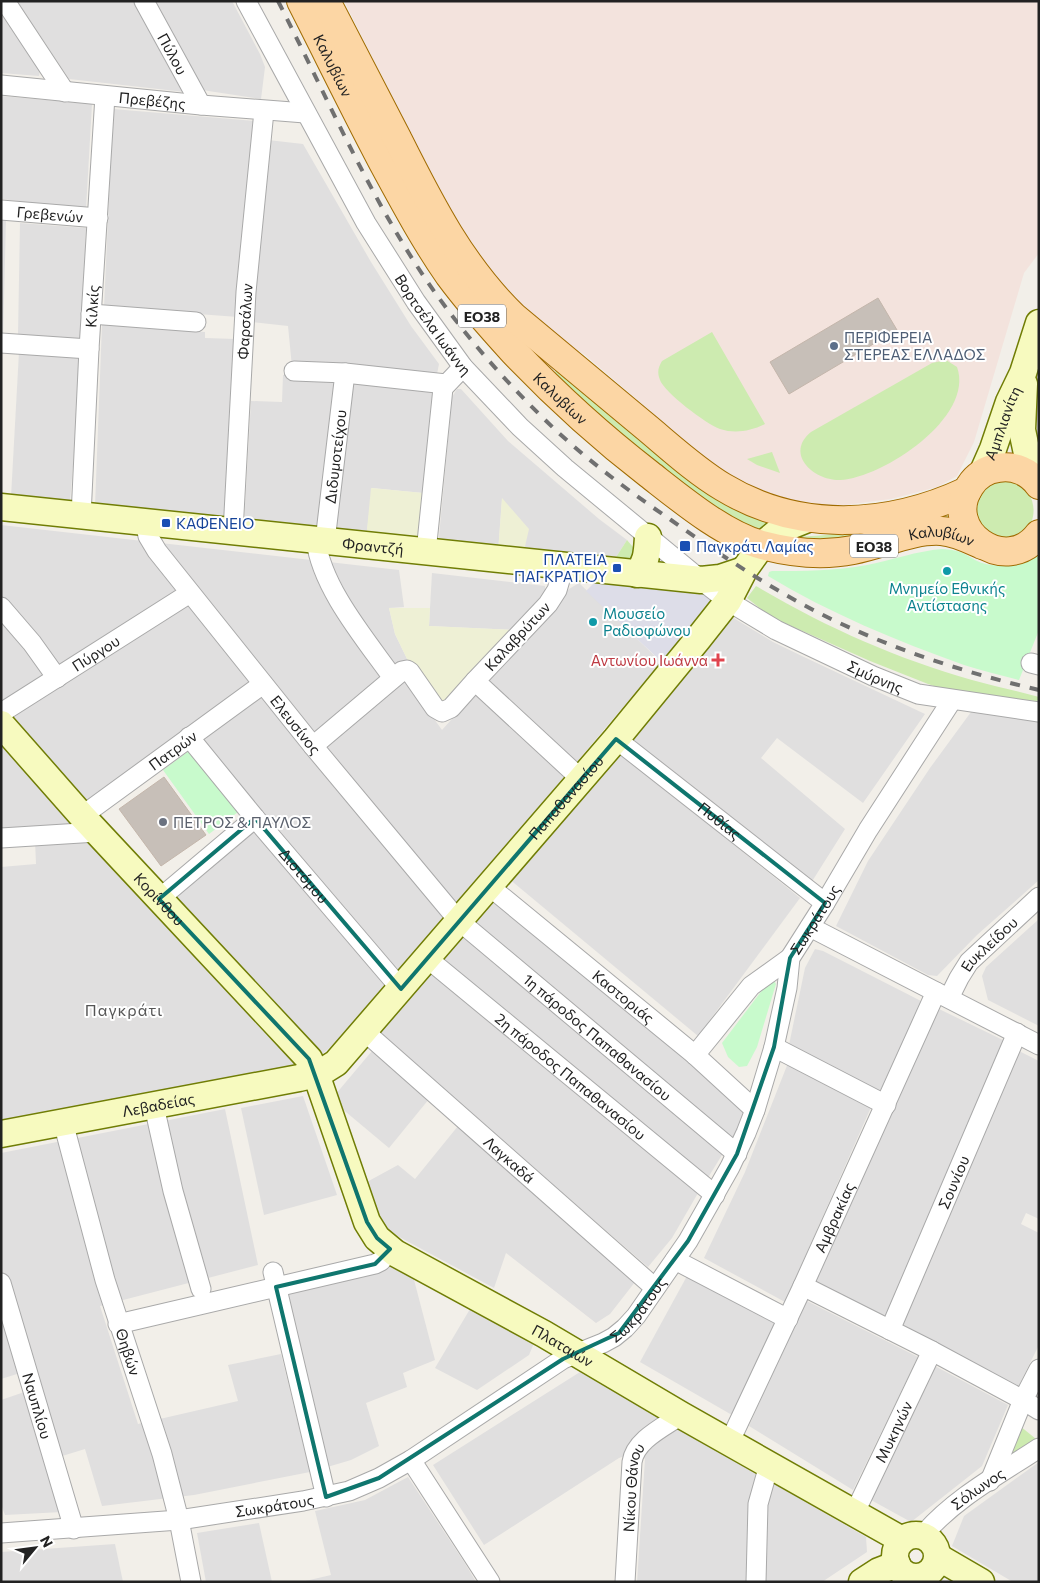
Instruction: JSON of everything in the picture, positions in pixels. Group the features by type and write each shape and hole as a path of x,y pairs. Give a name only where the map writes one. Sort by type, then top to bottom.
{"main road":[{"name":"Καλυβίων","path":"301,1 369,137 416,224 448,274 485,320 535,374 597,432 627,457 716,522 736,534 762,545 801,552 832,553 881,544 925,532 940,531 955,534 982,545"},
{"name":"Καλυβίων","path":"326,1 444,229 467,263 497,300 535,335 710,478 759,506 810,518 854,520 880,517 929,506 974,482"},
{"name":"Αμπλιανίτη","path":"974,482 993,449 1008,402 1024,373 1039,323"},
{"name":"Αμπλιανίτη","path":"1024,373 1022,430 1035,481"},
{"name":"ΕΟ38","path":"974,482 996,468 1003,467 1018,469 1035,481"},
{"path":"974,482 963,506 964,521 971,534 982,545"},
{"name":"Φραντζή","path":"1,508 701,580 720,578 744,570"},
{"name":"Παπαθανασίου","path":"316,1074 336,1064 458,920 490,886 616,739 728,601 744,570 762,545 780,530 810,518"},
{"name":"ΕΟ38","path":"982,545 1001,552 1014,550 1026,546 1039,534"},
{"path":"637,574 644,566 646,560 648,537"},
{"name":"Κορίνθου","path":"1,724 89,824 304,1052 316,1074"},
{"name":"Λεβαδείας","path":"1,1134 316,1074"},
{"name":"Πλαταιών","path":"316,1074 367,1222 377,1238 390,1249 544,1334 681,1416 855,1512 907,1546"},
{"path":"934,1543 938,1557 933,1570 920,1579 904,1574 907,1546 934,1543"},
{"name":"Σόλωνος","path":"862,1582 879,1572 907,1546"},
{"path":"938,1557 982,1582"}],"street":[{"path":"5,1 65,92"},
{"name":"Πύλου","path":"144,1 201,105"},
{"name":"Βορτσέλα Ιωάννη","path":"246,1 366,223 416,302 463,367 539,444 701,580"},
{"name":"Πρεβέζης","path":"1,85 264,111 306,113"},
{"name":"Κιλκίς","path":"81,516 88,349 105,96"},
{"name":"Φαρσάλων","path":"234,532 246,292 264,111"},
{"name":"Γρεβενών","path":"1,210 98,218"},
{"path":"91,314 196,322"},
{"path":"1,343 88,349"},
{"path":"426,552 443,388 463,367"},
{"path":"294,371 345,372 446,384"},
{"name":"Διδυμοτείχου","path":"345,372 321,541 320,562 332,587 356,626 393,678"},
{"name":"Ελευσίνος","path":"145,522 148,536 153,545 190,593 313,746 458,920"},
{"name":"Καλαβρύτων","path":"564,566 557,590 548,604 475,681 582,778"},
{"name":"Σμύρνης","path":"701,580 728,601 776,630 873,676 918,694 1039,712"},
{"name":"Πύργου","path":"1,713 190,593"},
{"path":"1,607 32,643 57,678"},
{"path":"313,746 402,671 409,670 436,708 442,712 451,708 475,681"},
{"name":"Πατρών","path":"89,824 189,737 263,684"},
{"name":"Σωκράτους","path":"1,1533 179,1520 326,1497 359,1488 411,1460 556,1364 619,1334 636,1316 675,1260 736,1154 755,1110 774,1047 787,988 790,958 868,830 952,700"},
{"name":"Διστόμου","path":"189,737 255,818 401,989"},
{"name":"Πυθίας","path":"616,739 825,903"},
{"path":"159,898 255,818"},
{"path":"1,838 89,824"},
{"name":"Καστοριάς","path":"490,886 695,1055 755,1110"},
{"name":"Ευκλείδου","path":"942,995 959,978 969,962 1039,897"},
{"name":"1η πάροδος Παπαθανασίου","path":"458,920 736,1154"},
{"path":"810,927 1039,1045"},
{"name":"2η πάροδος Παπαθανασίου","path":"426,958 714,1195"},
{"path":"695,1055 751,986 790,958"},
{"name":"Αμβρακίας","path":"729,1443 886,1105 942,995"},
{"name":"Λαγκαδά","path":"364,1031 655,1288"},
{"name":"Σουνίου","path":"890,1330 1016,1033"},
{"path":"774,1047 886,1105"},
{"path":"154,1106 173,1192 201,1289"},
{"name":"Θηβών","path":"63,1122 104,1280 162,1454 179,1520 191,1582"},
{"path":"118,1324 275,1280 376,1264 381,1261 390,1249"},
{"path":"675,1260 788,1319"},
{"path":"275,1280 326,1497"},
{"name":"Ναυπλίου","path":"1,1283 74,1529"},
{"path":"803,1286 932,1351 1031,1405"},
{"name":"Μυκηνών","path":"855,1512 932,1351"},
{"path":"990,1480 1031,1405 1039,1369"},
{"name":"Νίκου Θάνου","path":"625,1582 634,1452 645,1440 681,1416"},
{"name":"Σόλωνος","path":"907,1546 958,1500 1039,1448"},
{"path":"411,1460 490,1582"},
{"path":"756,1582 758,1504 770,1465"}],"highlighted area":[{"path":"616,739 825,903 790,958 774,1047 737,1154 688,1241 619,1333 563,1359 379,1478 326,1497 276,1287 375,1264 390,1249 377,1238 367,1222 309,1059 159,899 255,818 401,989"}],"shaded area":[{"path":"17,1 139,1 185,92 69,79"},
{"path":"153,1 232,1 265,67 261,99 202,90"},
{"path":"344,1 1039,1 1039,253 1024,273 974,442 957,476 937,487 891,499 845,505 809,504 781,499 725,475 585,355 542,327 512,298 481,259 462,230 416,145"},
{"path":"1,14 40,71 39,76 1,73"},
{"path":"1,96 92,104 86,209 1,199"},
{"path":"113,109 255,121 238,317 104,307"},
{"path":"268,140 303,144 371,262 411,326 439,364 436,379 292,367 288,326 252,322"},
{"path":"1,218 6,219 3,340 1,340"},
{"path":"20,223 86,228 82,341 18,336"},
{"path":"102,324 205,332 205,338 236,339 227,519 95,506"},
{"path":"19,352 82,357 70,502 11,497"},
{"path":"283,375 341,377 321,534 244,525 251,401 282,402"},
{"path":"350,378 434,388 423,493 372,488 366,540 331,537"},
{"path":"457,389 461,389 508,441 599,519 627,540 611,565 523,555 502,499 498,553 438,547 452,397"},
{"path":"1,525 399,570 404,607 389,608 395,634 409,663 399,670 442,730 569,589 579,583 661,662 352,1029 321,1055 173,895 265,815 190,725 86,803 1,710"},
{"path":"432,573 545,586 545,599 513,630 429,626"},
{"path":"594,583 689,585 711,598 714,603 665,665 586,591"},
{"path":"732,617 773,642 925,714 863,803 777,738 761,758 845,829 811,883 630,738"},
{"path":"971,712 1016,716 1039,721 1039,880 977,935 937,976 928,975 836,926 868,861 930,768"},
{"path":"1,746 75,827 1,833"},
{"path":"618,751 800,898 698,1036 508,878"},
{"path":"83,837 296,1061 298,1068 1,1121 1,867 36,864 35,840"},
{"path":"492,896 747,1110 730,1143 469,924"},
{"path":"1039,919 1039,1026 988,1000 982,976 986,967"},
{"path":"462,931 725,1150 706,1181 440,959"},
{"path":"815,949 823,951 923,1002 880,1091 789,1045 805,968"},
{"path":"430,970 698,1193 672,1238 648,1267 377,1033"},
{"path":"939,1009 1005,1041 885,1319 814,1281"},
{"path":"372,1051 429,1099 389,1148 340,1107 335,1095"},
{"path":"1019,1051 1039,1061 1039,1219 1026,1213 1021,1224 1039,1233 1039,1345 1018,1387 901,1324"},
{"path":"788,1063 872,1105 785,1302 704,1258 745,1172"},
{"path":"303,1096 337,1195 264,1215 241,1108"},
{"path":"225,1109 258,1265 100,1306 138,1424 238,1401 228,1365 281,1354 310,1472 194,1495 102,1506 85,1449 46,1461 62,1512 5,1515 1,1504 1,1400 39,1387 33,1369 1,1379 1,1153"},
{"path":"458,1126 635,1282 610,1314 596,1323 506,1253 494,1288 379,1226 365,1183 398,1165 415,1179"},
{"path":"392,1264 413,1276 435,1360 403,1373 407,1387 366,1403 379,1446 351,1460 324,1468 281,1290"},
{"path":"687,1276 776,1322 732,1415 640,1362"},
{"path":"805,1300 918,1357 853,1490 749,1426"},
{"path":"470,1309 534,1343 529,1355 477,1390 435,1368"},
{"path":"933,1365 1008,1405 982,1466 911,1522 871,1500"},
{"path":"580,1372 866,1537 867,1552 822,1582 637,1582 645,1459 636,1452 619,1458 484,1545 433,1465"},
{"path":"1039,1462 1039,1582 1013,1582 952,1546 964,1516"},
{"path":"408,1477 476,1582 301,1582 331,1575 315,1511 365,1500"},
{"path":"259,1523 272,1582 206,1582 197,1533"},
{"path":"115,1544 123,1582 1,1582 1,1552"}],"green space":[{"path":"712,332 765,424 743,431 720,429 686,407 669,392 660,380 658,370 662,361"},
{"path":"946,360 957,367 959,386 952,405 939,424 921,442 901,457 879,469 858,477 840,480 821,476 806,465 801,457 800,449 803,440 811,432 932,363"},
{"path":"557,371 656,453 716,498 749,515 775,520 760,528 750,528 685,492 553,375"},
{"path":"772,452 780,473 757,465 747,459"},
{"path":"1001,479 1014,481 1028,491 1034,513 1029,526 1024,532 1001,539 981,529 974,506 986,485"},
{"path":"371,488 423,493 417,546 366,540"},
{"path":"502,498 529,529 523,555 498,553"},
{"path":"947,507 948,524 869,533 835,541 781,537 845,532"},
{"path":"627,540 640,558 611,565"},
{"path":"942,549 960,552 975,560 992,565 1008,564 1039,551 1039,630 1019,680 964,665 889,636 839,614 768,576 769,572 772,571 855,567"},
{"path":"756,586 807,615 888,652 944,672 1039,697 1039,700 949,691 870,661 771,617 747,598"},
{"path":"389,608 430,608 429,626 513,630 447,707 409,663 395,634"},
{"path":"193,748 242,809 209,834 163,770"},
{"path":"774,981 776,984 757,1047 747,1066 739,1067 728,1057 722,1043 763,989"},
{"path":"1020,1426 1036,1439 1006,1459"}],"building":[{"name":"ΠΕΡΙΦΕΡΕΙΑ ΣΤΕΡΕΑΣ ΕΛΛΑΔΟΣ","path":"878,298 897,330 789,394 770,362"},
{"name":"ΠΕΤΡΟΣ & ΠΑΥΛΟΣ","path":"164,777 206,835 161,866 119,809"}],"railway":[{"path":"278,1 360,167 415,263 447,309 482,353 501,375 561,435 614,479 724,557 809,608 872,637 938,662 1039,690"}],"place":[{"name":"ΠΕΡΙΦΕΡΕΙΑ ΣΤΕΡΕΑΣ ΕΛΛΑΔΟΣ","path":"834,346"},
{"name":"ΚΑΦΕΝΕΙΟ","path":"166,523"},
{"name":"Παγκράτι Λαμίας","path":"685,546"},
{"name":"ΠΛΑΤΕΙΑ ΠΑΓΚΡΑΤΙΟΥ","path":"617,568"},
{"name":"Μνημείο Εθνικής Αντίστασης","path":"947,571"},
{"name":"Μουσείο Ραδιοφώνου","path":"593,622"},
{"name":"Αντωνίου Ιωάννα","path":"718,660"},
{"name":"ΠΕΤΡΟΣ & ΠΑΥΛΟΣ","path":"163,822"}],"district":[{"name":"Παγκράτι","path":"124,1009"}]}
